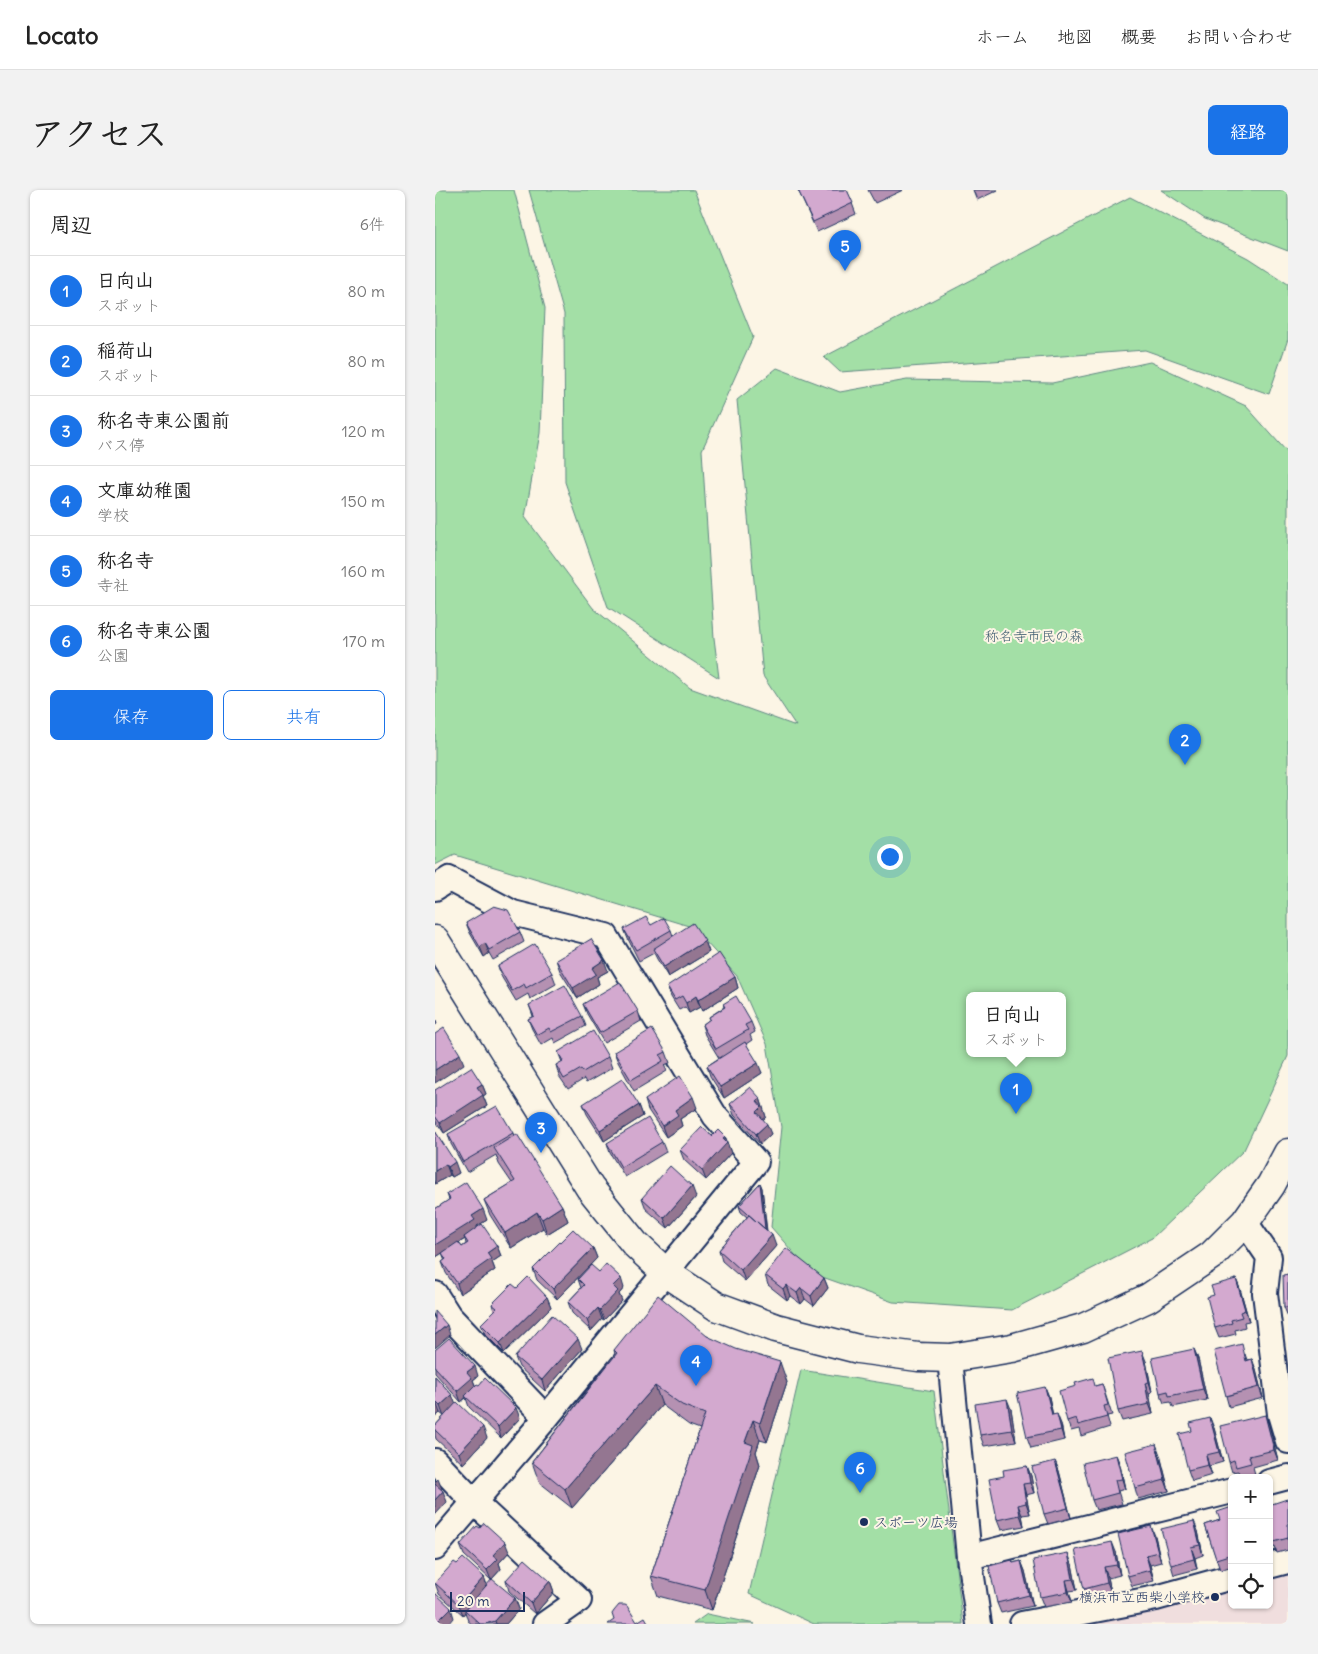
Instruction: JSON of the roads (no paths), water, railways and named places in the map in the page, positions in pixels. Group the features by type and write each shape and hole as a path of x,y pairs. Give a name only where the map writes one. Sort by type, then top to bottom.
{"street":[{"path":"435,888 449,879 513,913 606,936 715,1116 756,1162 546,1418 435,1548"},
{"path":"435,940 590,1188 635,1244 665,1273 716,1306 776,1328 858,1349 918,1357 949,1358 1012,1348 1083,1328 1148,1298 1212,1255 1245,1222 1271,1185 1288,1153"},
{"path":"1245,1222 1279,1257 1265,1293 1280,1414 1288,1441"},
{"path":"435,1294 449,1316 546,1418"},
{"path":"949,1358 969,1557 979,1624"},
{"path":"435,1461 474,1502 579,1600 545,1624"},
{"path":"1273,1481 1288,1477"},
{"path":"969,1557 1228,1492"},
{"path":"1273,1565 1288,1561"},
{"path":"1023,1624 1156,1598 1228,1577"}],"place":[{"name":"称名寺","path":"845,271"},
{"name":"稲荷山","path":"1185,765"},
{"name":"日向山","path":"1016,1114"},
{"name":"称名寺東公園前","path":"541,1153"},
{"name":"文庫幼稚園","path":"696,1386"},
{"name":"称名寺東公園","path":"860,1493"},
{"name":"スポーツ広場","path":"864,1522"},
{"name":"横浜市立西柴小学校","path":"1215,1597"}],"park label":[{"name":"称名寺市民の森","path":"1034,636"}]}
